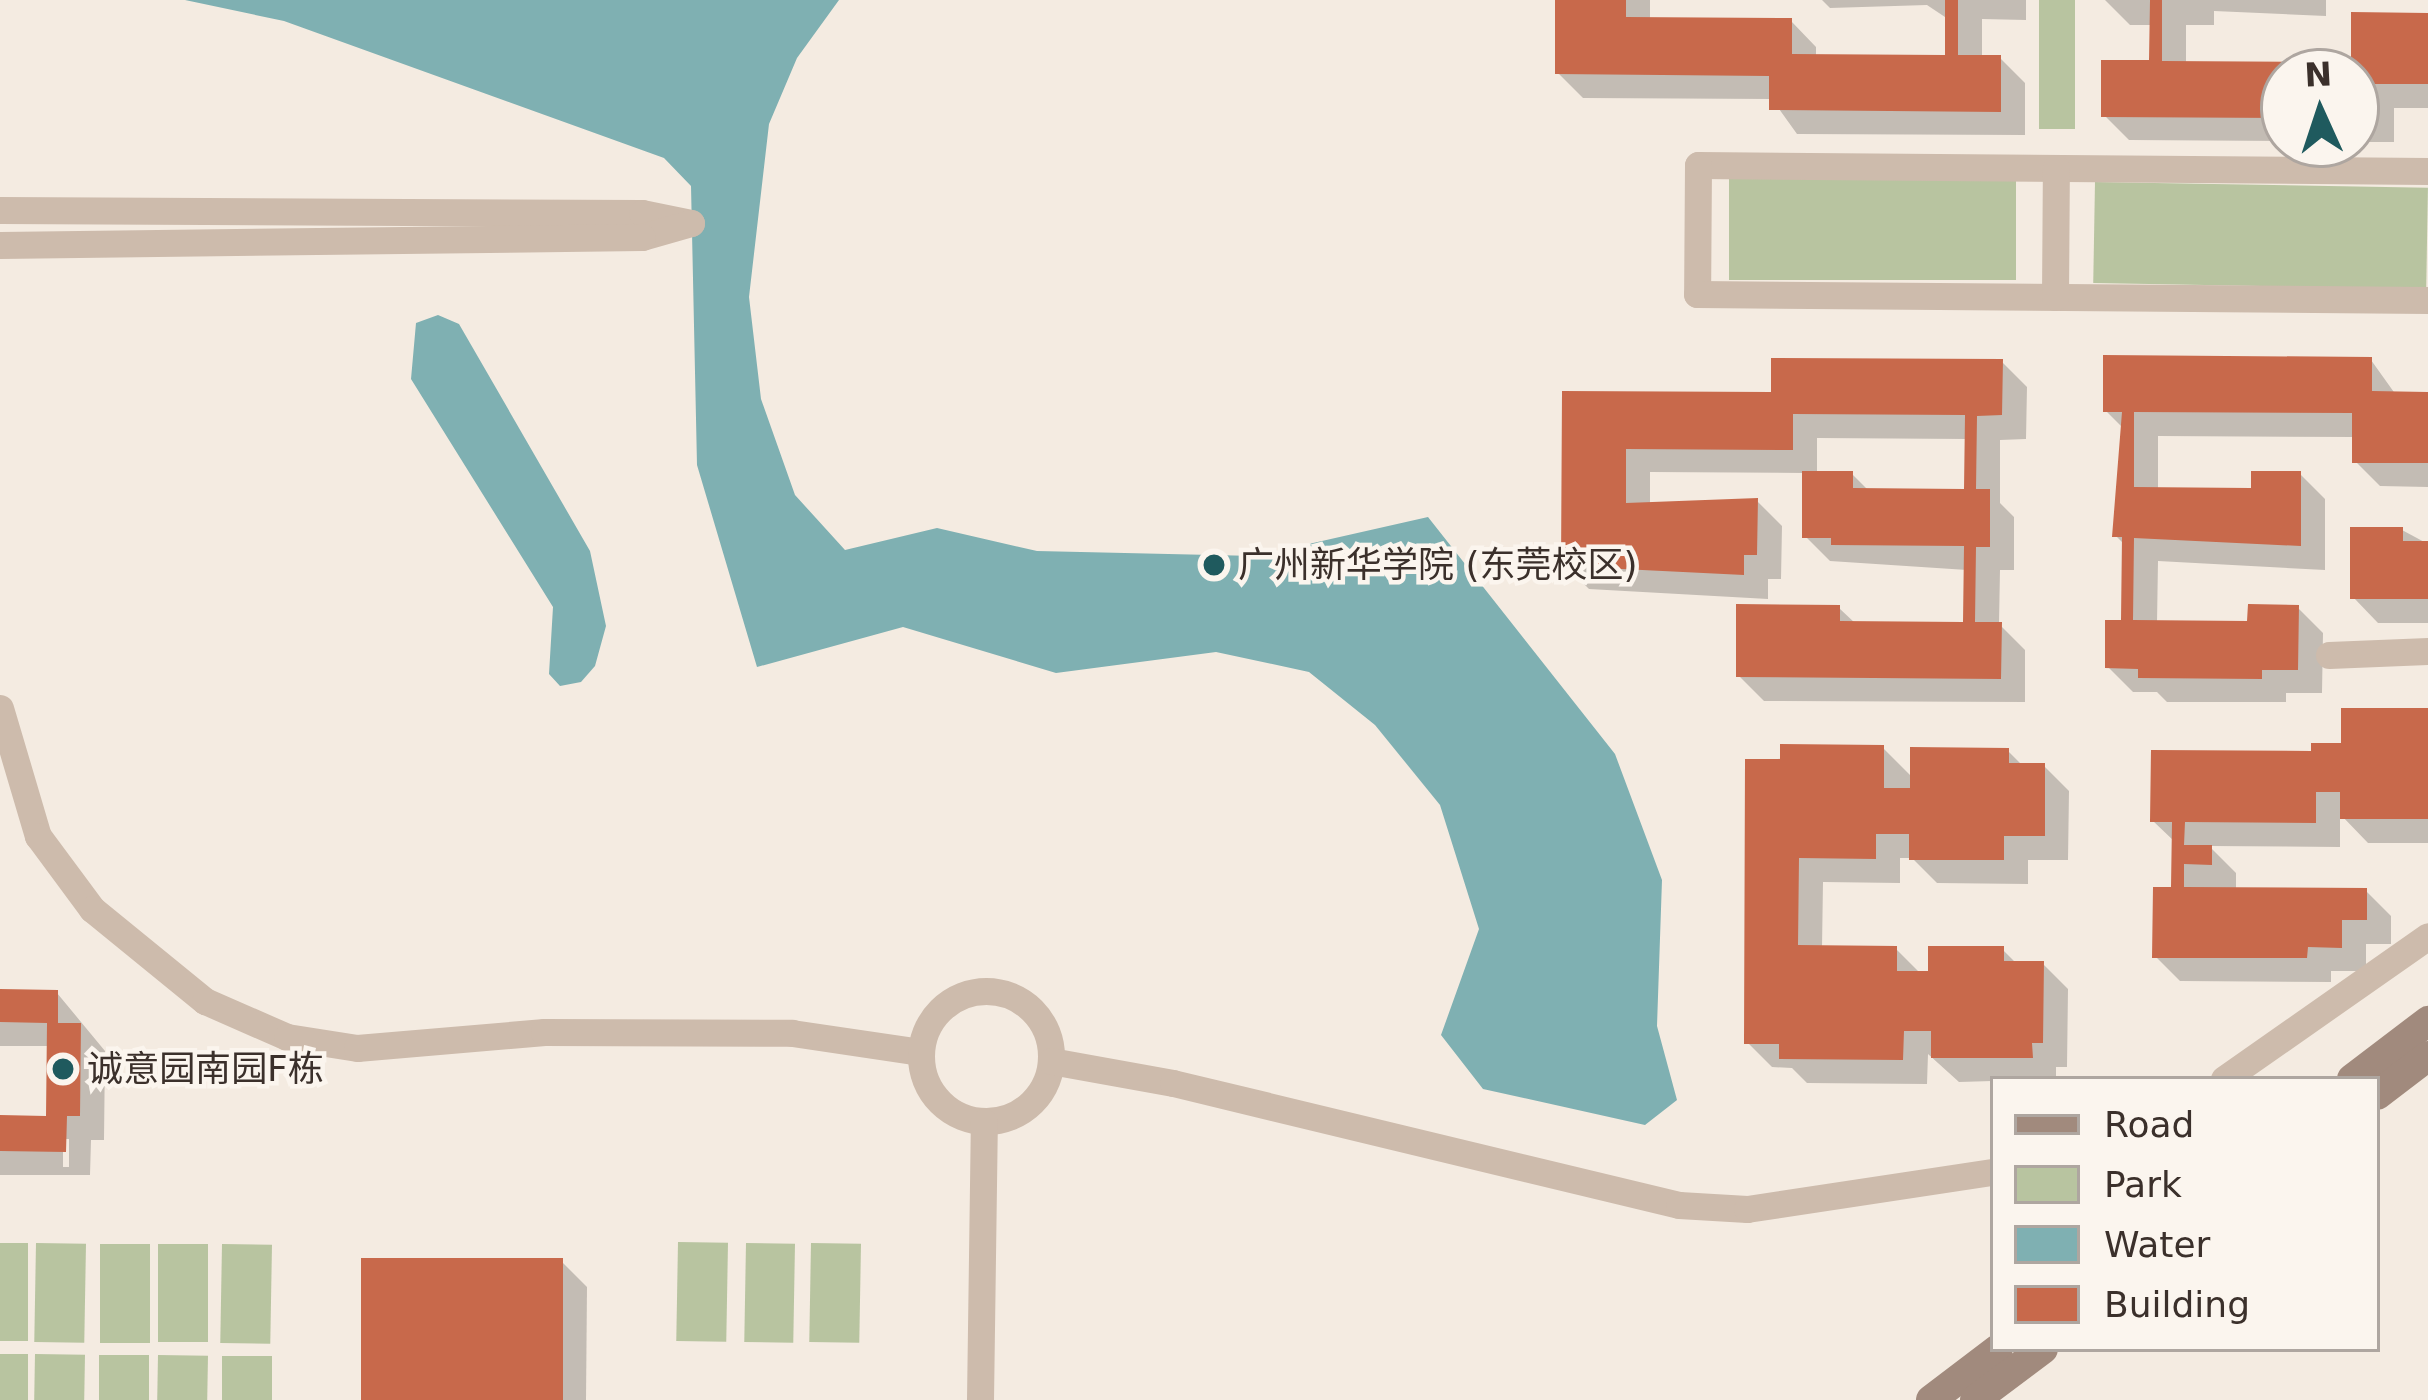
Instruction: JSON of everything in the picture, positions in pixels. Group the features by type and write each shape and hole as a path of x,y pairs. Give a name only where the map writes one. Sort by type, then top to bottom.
{"street":[{"path":"2428,171 1698,165 1696,293 2428,300"},
{"path":"2055,297 2056,168"},
{"path":"0,210 642,213 691,223 642,237 0,245"},
{"path":"2329,655 2428,651"},
{"path":"0,708 38,836 92,909 205,1001 287,1037 357,1048 544,1032 792,1033 920,1052"},
{"path":"2228,1076 2428,936"},
{"path":"994,992 1032,1010 1052,1061 1035,1100 984,1122 943,1106 925,1082 920,1052 929,1023 950,1002 994,992"},
{"path":"2356,1076 2428,1021"},
{"path":"2380,1093 2428,1056"},
{"path":"1052,1061 1218,1093 1679,1205 1747,1209 1990,1172"},
{"path":"980,1400 984,1122"},
{"path":"1931,1400 1994,1352"},
{"path":"1976,1400 2038,1352"}],"green space":[{"path":"2039,0 2075,0 2075,129 2039,129"},
{"path":"1729,179 2016,179 2016,280 1729,280"},
{"path":"2095,182 2428,188 2426,289 2093,283"},
{"path":"678,1242 728,1243 726,1342 676,1341"},
{"path":"0,1243 28,1243 28,1341 0,1341"},
{"path":"36,1243 86,1244 84,1343 34,1342"},
{"path":"746,1243 795,1244 793,1343 744,1342"},
{"path":"811,1243 861,1244 859,1343 809,1342"},
{"path":"100,1244 150,1244 150,1343 100,1343"},
{"path":"158,1244 208,1244 208,1342 158,1342"},
{"path":"222,1244 272,1245 270,1344 220,1343"},
{"path":"0,1354 28,1354 28,1400 0,1400"},
{"path":"35,1354 85,1355 84,1400 34,1400"},
{"path":"99,1355 149,1355 149,1400 99,1400"},
{"path":"158,1355 208,1356 207,1400 157,1400"},
{"path":"222,1356 272,1356 272,1400 222,1400"}],"water":[{"path":"185,0 839,0 797,58 769,124 749,297 761,399 795,495 845,550 937,528 1037,551 1256,556 1428,517 1615,754 1662,880 1657,1026 1677,1100 1645,1125 1483,1089 1441,1035 1479,929 1440,805 1375,725 1309,672 1216,652 1056,673 903,627 757,667 697,465 691,186 664,158 284,21"},
{"path":"438,315 459,324 590,551 606,626 595,666 581,682 560,686 549,674 553,607 411,379 416,323"}],"building":[{"path":"1555,0 1626,0 1626,17 1792,18 1792,54 1945,55 1945,0 1958,0 1958,55 2001,55 2001,112 1769,110 1769,76 1555,74"},
{"path":"2150,0 2162,0 2162,61 2260,62 2260,118 2101,117 2101,60 2149,60"},
{"path":"2351,12 2428,13 2428,84 2380,84 2380,48 2351,48"},
{"path":"2103,355 2372,357 2372,391 2428,392 2428,463 2352,463 2352,413 2134,412 2134,487 2251,488 2251,471 2301,471 2301,546 2134,538 2133,620 2247,621 2248,604 2299,605 2298,670 2262,670 2262,679 2138,678 2138,669 2105,668 2105,620 2121,620 2122,537 2112,537 2122,412 2103,412"},
{"path":"1771,358 2003,359 2002,415 1977,416 1976,489 1990,489 1990,547 1976,547 1975,622 2002,622 2001,679 1736,677 1736,604 1840,605 1840,621 1963,622 1964,546 1831,545 1831,538 1802,538 1802,471 1853,471 1853,488 1964,489 1965,415 1793,414 1793,450 1626,449 1626,503 1758,498 1757,555 1744,555 1744,575 1561,566 1562,391 1771,392"},
{"path":"2350,527 2403,527 2403,541 2428,541 2428,599 2350,599"},
{"path":"2341,708 2428,708 2428,819 2340,819 2340,792 2316,792 2316,823 2185,822 2184,845 2212,845 2212,865 2184,864 2184,887 2367,888 2367,920 2342,920 2342,948 2308,947 2307,958 2152,958 2153,887 2171,887 2172,822 2150,822 2151,750 2311,751 2311,743 2341,743"},
{"path":"1780,744 1884,745 1884,788 1910,788 1910,747 2009,748 2009,763 2045,763 2045,836 2004,836 2004,860 1909,860 1909,834 1876,834 1876,859 1799,858 1798,945 1897,946 1897,971 1928,971 1928,946 2004,946 2004,961 2044,961 2043,1043 2032,1043 2033,1058 1931,1058 1931,1031 1904,1031 1903,1060 1779,1059 1779,1044 1744,1044 1745,759 1780,759"},
{"name":"诚意园南园F栋","path":"0,989 58,990 58,1023 81,1023 80,1116 67,1116 66,1152 0,1151 0,1115 46,1116 47,1023 0,1022"},
{"path":"361,1258 563,1258 563,1400 361,1400"}],"place":[{"name":"广州新华学院 (东莞校区)","path":"1214,565"},
{"name":"诚意园南园F栋","path":"63,1069"}]}
